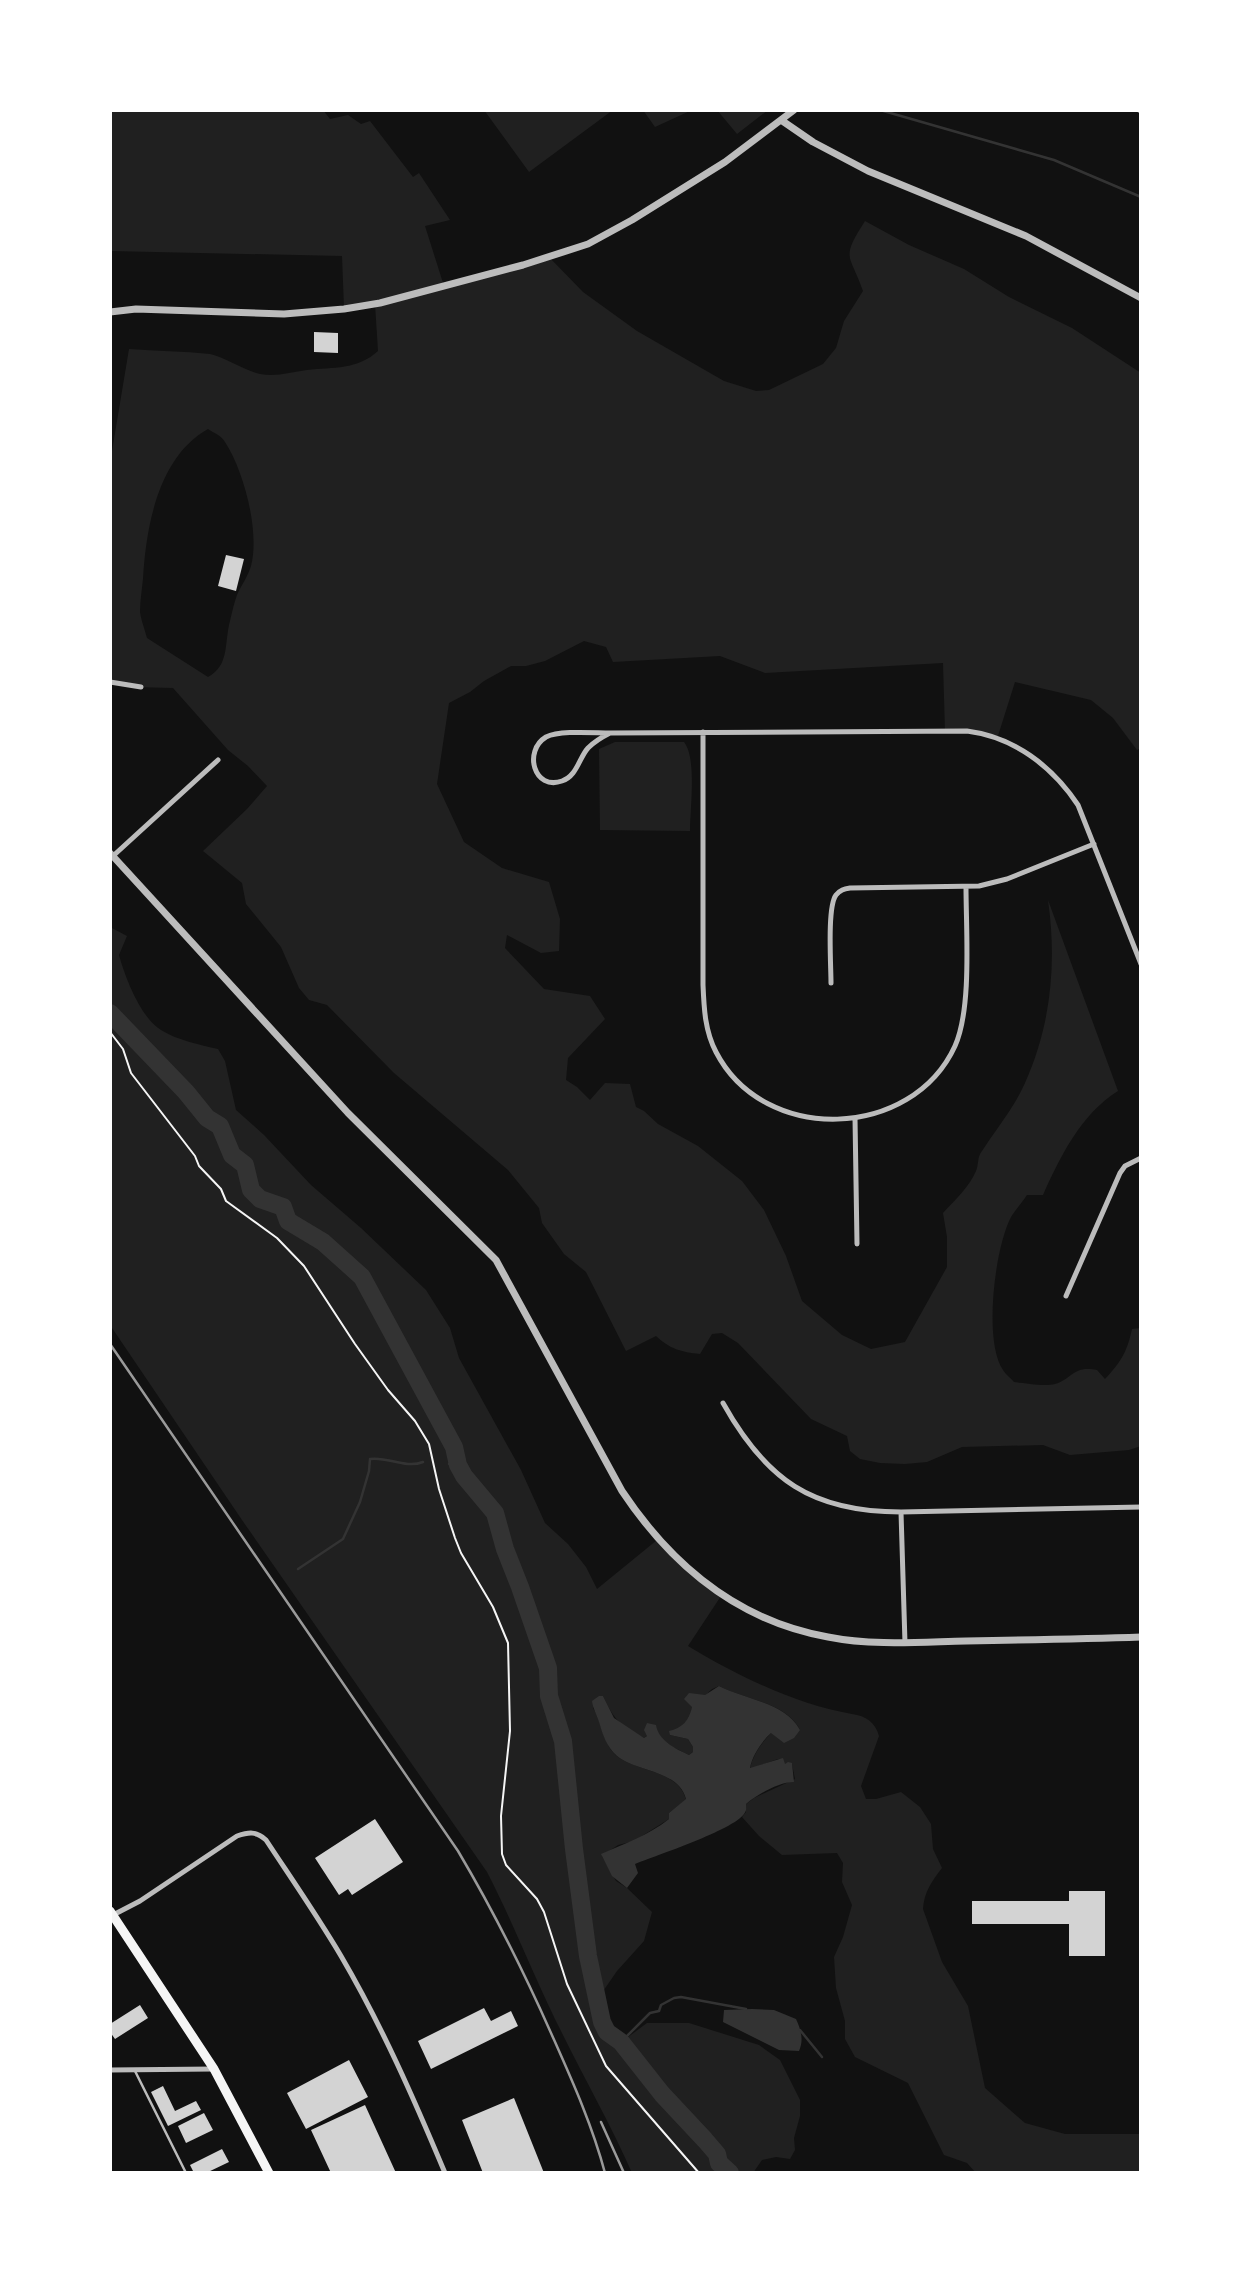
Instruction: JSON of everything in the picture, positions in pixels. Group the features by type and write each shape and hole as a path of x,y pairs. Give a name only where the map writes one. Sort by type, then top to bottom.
{"main road":[{"path":"111,1914 214,2069 269,2173"}],"street":[{"path":"110,312 136,309 284,314 345,309 403,298 523,265 588,244 632,220 725,162 794,110"},
{"path":"781,121 813,142 868,171 1026,236 1141,298"},
{"path":"110,682 141,687"},
{"path":"610,733 592,745 572,774 562,781 547,781 535,771 533,755 548,736 610,733 960,731 988,735 1023,750 1055,776 1078,805 1141,964"},
{"path":"704,732 703,985 706,1026 716,1053 732,1076 756,1097 779,1109 802,1116 855,1118 891,1109 920,1092 939,1073 956,1043 964,1013 966,887"},
{"path":"218,760 112,855 348,1113 496,1260 622,1491 649,1529 683,1565 701,1581 736,1604 782,1625 827,1637 905,1643 1141,1637"},
{"path":"831,983 831,911 835,896 841,890 850,887 966,887 1007,879 1094,844"},
{"path":"855,1118 857,1244"},
{"path":"1066,1296 1120,1173 1125,1166 1141,1158"},
{"path":"723,1403 760,1458 791,1485 814,1497 846,1508 901,1512 1141,1507"},
{"path":"901,1512 905,1643"},
{"path":"111,1914 140,1901 237,1836 254,1832 260,1834 341,1955 410,2088 445,2173"},
{"path":"110,2070 214,2069"}],"lane":[{"path":"135,2071 186,2173"}],"path":[{"path":"110,1031 123,1049 131,1073 200,1166 221,1189 226,1201 277,1238 304,1266 388,1390 423,1431 461,1553 494,1607 508,1643 510,1731 501,1816 502,1854 506,1865 537,1899 544,1912 567,1984 606,2066 699,2173"}],"shaded area":[{"path":"110,110 323,110 330,119 348,115 361,124 370,121 413,177 419,173 450,220 425,226 444,286 548,256 583,292 637,331 724,381 756,391 769,390 823,364 836,348 844,321 863,291 851,262 850,250 865,221 909,245 964,269 1009,297 1072,328 1141,373 1141,748 1137,750 1113,718 1091,700 1015,682 997,739 977,733 945,732 943,663 765,673 720,656 613,662 606,647 584,641 545,661 526,666 511,666 449,703 437,784 464,842 502,868 549,882 560,919 559,951 541,953 507,935 505,948 544,989 590,996 605,1019 568,1058 566,1080 590,1100 605,1083 630,1084 636,1107 658,1124 698,1146 742,1181 764,1210 786,1256 802,1301 842,1335 871,1349 905,1342 947,1267 947,1237 943,1213 973,1177 980,1153 1016,1101 1034,1061 1046,1016 1052,970 1048,900 1118,1091 1082,1124 1064,1151 1043,1195 1027,1195 1011,1217 1000,1249 993,1294 997,1356 1003,1370 1014,1382 1051,1385 1083,1369 1097,1370 1105,1379 1123,1356 1132,1329 1141,1328 1141,1446 1129,1450 1070,1455 1043,1445 962,1447 927,1462 880,1463 860,1459 850,1451 847,1436 811,1419 738,1343 722,1333 712,1334 700,1354 676,1349 656,1336 626,1351 586,1272 564,1254 542,1223 539,1208 508,1170 394,1073 327,1005 309,1000 299,988 281,947 246,904 242,883 203,851 267,786 228,750 173,688 133,687 110,683 110,463 129,349 210,354 266,375 353,365 378,351 375,304 344,308 342,256 110,251","holes":["208,429 224,440 232,454 244,485 253,536 251,566 235,601 223,660 208,677 147,638 140,612 147,538 158,495 177,457 191,441"]},
{"path":"484,110 613,110 529,172"},
{"path":"643,110 692,110 655,127"},
{"path":"717,110 768,110 737,134"},
{"path":"615,742 684,742 692,771 690,831 600,830 599,749"},
{"path":"110,927 127,936 119,955 129,985 146,1016 161,1030 174,1037 218,1049 225,1061 236,1110 264,1135 311,1185 426,1290 450,1328 459,1358 521,1470 545,1523 568,1544 586,1567 597,1589 657,1540 721,1596 688,1646 767,1688 810,1704 862,1716 872,1723 879,1736 861,1786 866,1799 901,1792 920,1807 931,1824 933,1849 942,1868 927,1892 923,1909 942,1962 968,2006 985,2088 1025,2123 1065,2134 1141,2134 1141,2173 976,2173 967,2163 944,2155 908,2083 855,2057 845,2039 845,2021 836,1988 834,1957 852,1905 842,1882 843,1863 837,1853 782,1855 742,1817 746,1812 746,1804 754,1798 795,1779 792,1764 785,1765 778,1759 750,1769 758,1749 772,1732 776,1734 800,1730 794,1721 775,1707 719,1686 692,1708 684,1725 670,1735 688,1739 693,1747 693,1752 689,1755 665,1741 656,1729 644,1738 629,1730 615,1717 603,1696 593,1708 606,1740 618,1757 667,1777 682,1790 686,1800 669,1813 669,1819 634,1841 618,1845 602,1856 616,1881 652,1912 644,1941 617,1971 597,2000 604,2024 620,2043 647,2023 689,2023 759,2045 780,2060 800,2100 800,2116 794,2138 795,2150 790,2159 776,2157 762,2160 753,2173 632,2173 552,2013 487,1872 110,1325"},
{"path":"719,1686 775,1707 793,1721 800,1730 794,1738 784,1743 771,1733 758,1749 750,1768 783,1758 785,1764 792,1763 794,1782 775,1786 756,1796 746,1804 744,1814 725,1827 635,1864 638,1873 627,1888 612,1876 601,1854 661,1825 669,1819 669,1813 686,1799 675,1782 625,1761 613,1752 604,1736 592,1701 603,1696 614,1718 644,1738 647,1736 644,1730 647,1723 656,1725 664,1740 689,1755 693,1752 693,1747 688,1739 670,1735 669,1731 678,1728 687,1720 692,1707 684,1699 689,1693 705,1695"},
{"path":"724,2010 774,2010 796,2019 801,2035 799,2051 779,2050 723,2022"}],"building":[{"path":"314,332 338,333 338,353 314,352"},
{"path":"226,555 244,559 236,591 218,586"},
{"path":"375,1819 403,1862 352,1895 348,1889 339,1895 315,1858"},
{"path":"1069,1891 1105,1891 1105,1956 1069,1956 1069,1924 972,1924 972,1901 1069,1901"},
{"path":"140,2005 148,2018 115,2039 110,2032 110,2024"},
{"path":"484,2008 491,2021 511,2011 518,2026 431,2069 418,2041"},
{"path":"349,2060 368,2097 306,2129 287,2093"},
{"path":"163,2086 175,2111 196,2101 201,2110 168,2126 151,2092"},
{"path":"514,2098 544,2173 483,2173 462,2120"},
{"path":"365,2105 396,2173 331,2173 311,2130"},
{"path":"204,2113 213,2130 186,2143 178,2126"},
{"path":"222,2149 229,2162 206,2173 194,2173 190,2165"}],"waterway":[{"path":"880,110 1054,160 1141,197"},
{"path":"110,1013 186,1092 207,1118 220,1126 232,1155 245,1165 251,1190 260,1199 283,1207 288,1221 323,1242 362,1277 454,1447 464,1476 495,1513 505,1549 548,1668 549,1696 563,1741 588,1956 602,2022 607,2032 621,2042 662,2094 717,2154 719,2163 730,2173"},
{"path":"298,1569 343,1539 360,1502 370,1459 410,1464 423,1462"},
{"path":"449,1464 458,1465"},
{"path":"621,2042 650,2013 659,2011 661,2005 674,1998 746,2009"},
{"path":"800,2030 822,2057"}],"railway":[{"path":"110,1344 458,1851 495,1918 540,2010 581,2102 605,2173"},
{"path":"601,2122 624,2173"}]}
